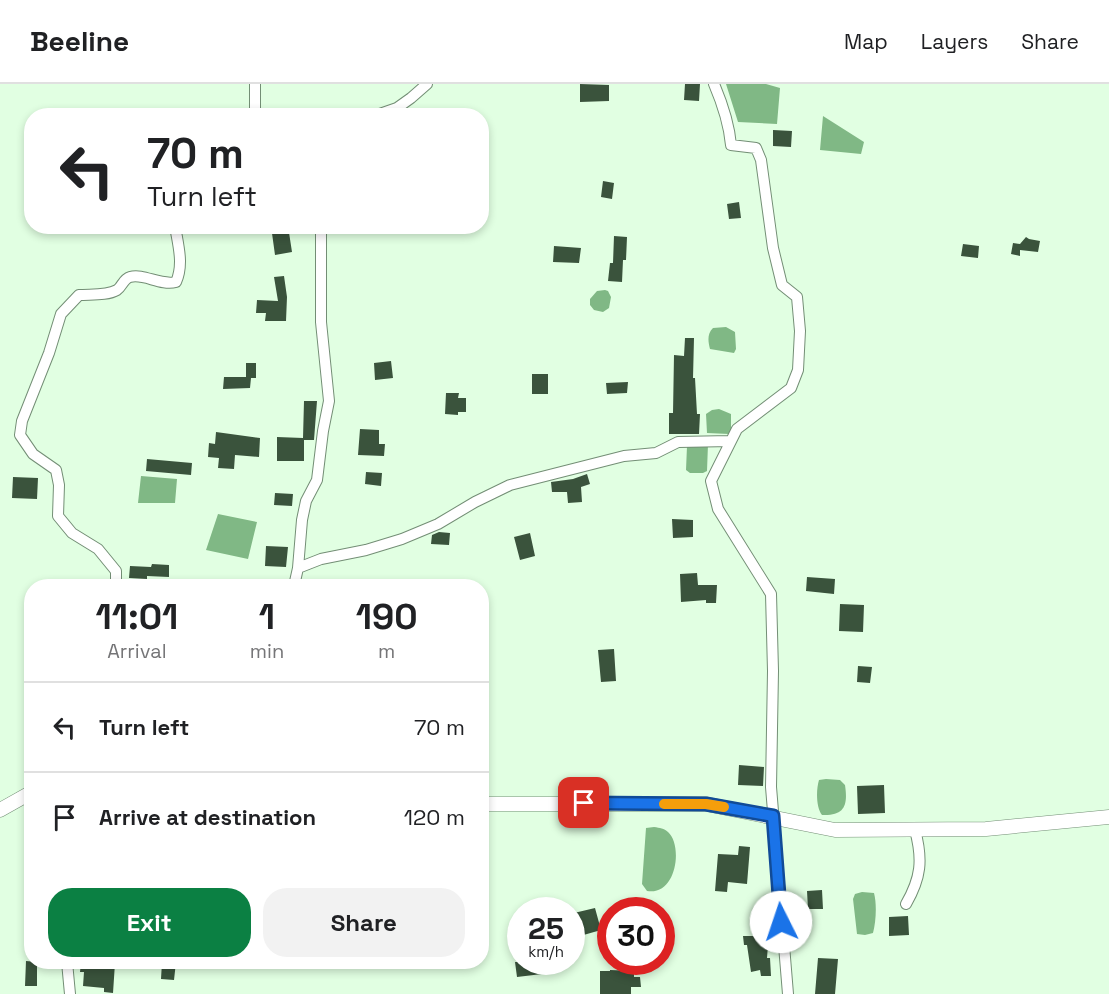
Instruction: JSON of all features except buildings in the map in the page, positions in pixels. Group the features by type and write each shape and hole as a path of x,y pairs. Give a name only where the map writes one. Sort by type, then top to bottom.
{"street":[{"path":"255,84 255,108"},
{"path":"396,108 411,99 427,84"},
{"path":"713,84 729,123 731,146 756,148 762,160 773,248 782,285 797,297 800,331 798,370 791,388 737,429 711,481 718,509 771,594 773,671 771,787 788,994"},
{"path":"116,579 117,571 98,549 72,533 58,516 59,485 56,470 33,454 21,435 22,421 49,353 61,314 79,295 118,290 125,279 131,276 169,284 176,282 181,264 176,234"},
{"path":"296,579 302,520 306,501 317,480 329,401 321,322 321,234"},
{"path":"298,568 321,559 366,550 402,539 438,524 510,485 624,456 656,453 678,442 731,441"},
{"path":"0,810 24,796"},
{"path":"489,804 706,804 835,830 986,829 1109,817"},
{"path":"906,904 917,884 919,875 919,845 915,830"},
{"path":"68,969 70,994"}],"shaded area":[{"path":"726,84 766,84 780,88 777,124 738,122"},
{"path":"823,116 864,142 861,154 820,150"},
{"path":"605,290 611,297 609,308 603,312 594,310 590,305 590,299 597,291"},
{"path":"726,327 735,332 736,349 734,353 710,349 708,338 711,330"},
{"path":"719,409 731,414 729,434 707,433 706,414"},
{"path":"708,444 707,471 690,473 686,470 687,446"},
{"path":"141,476 177,479 175,503 138,503"},
{"path":"218,514 257,522 248,559 206,550"},
{"path":"819,780 840,780 845,785 845,804 836,814 822,815 820,812 817,789"},
{"path":"646,828 662,828 673,838 676,858 671,878 665,886 647,891 642,884"},
{"path":"874,893 876,902 873,933 865,935 857,934 853,899 855,894"}],"slow traffic":[{"path":"664,804 706,804 724,807"}],"route":[{"path":"584,803 706,804 773,816 781,922"}]}
